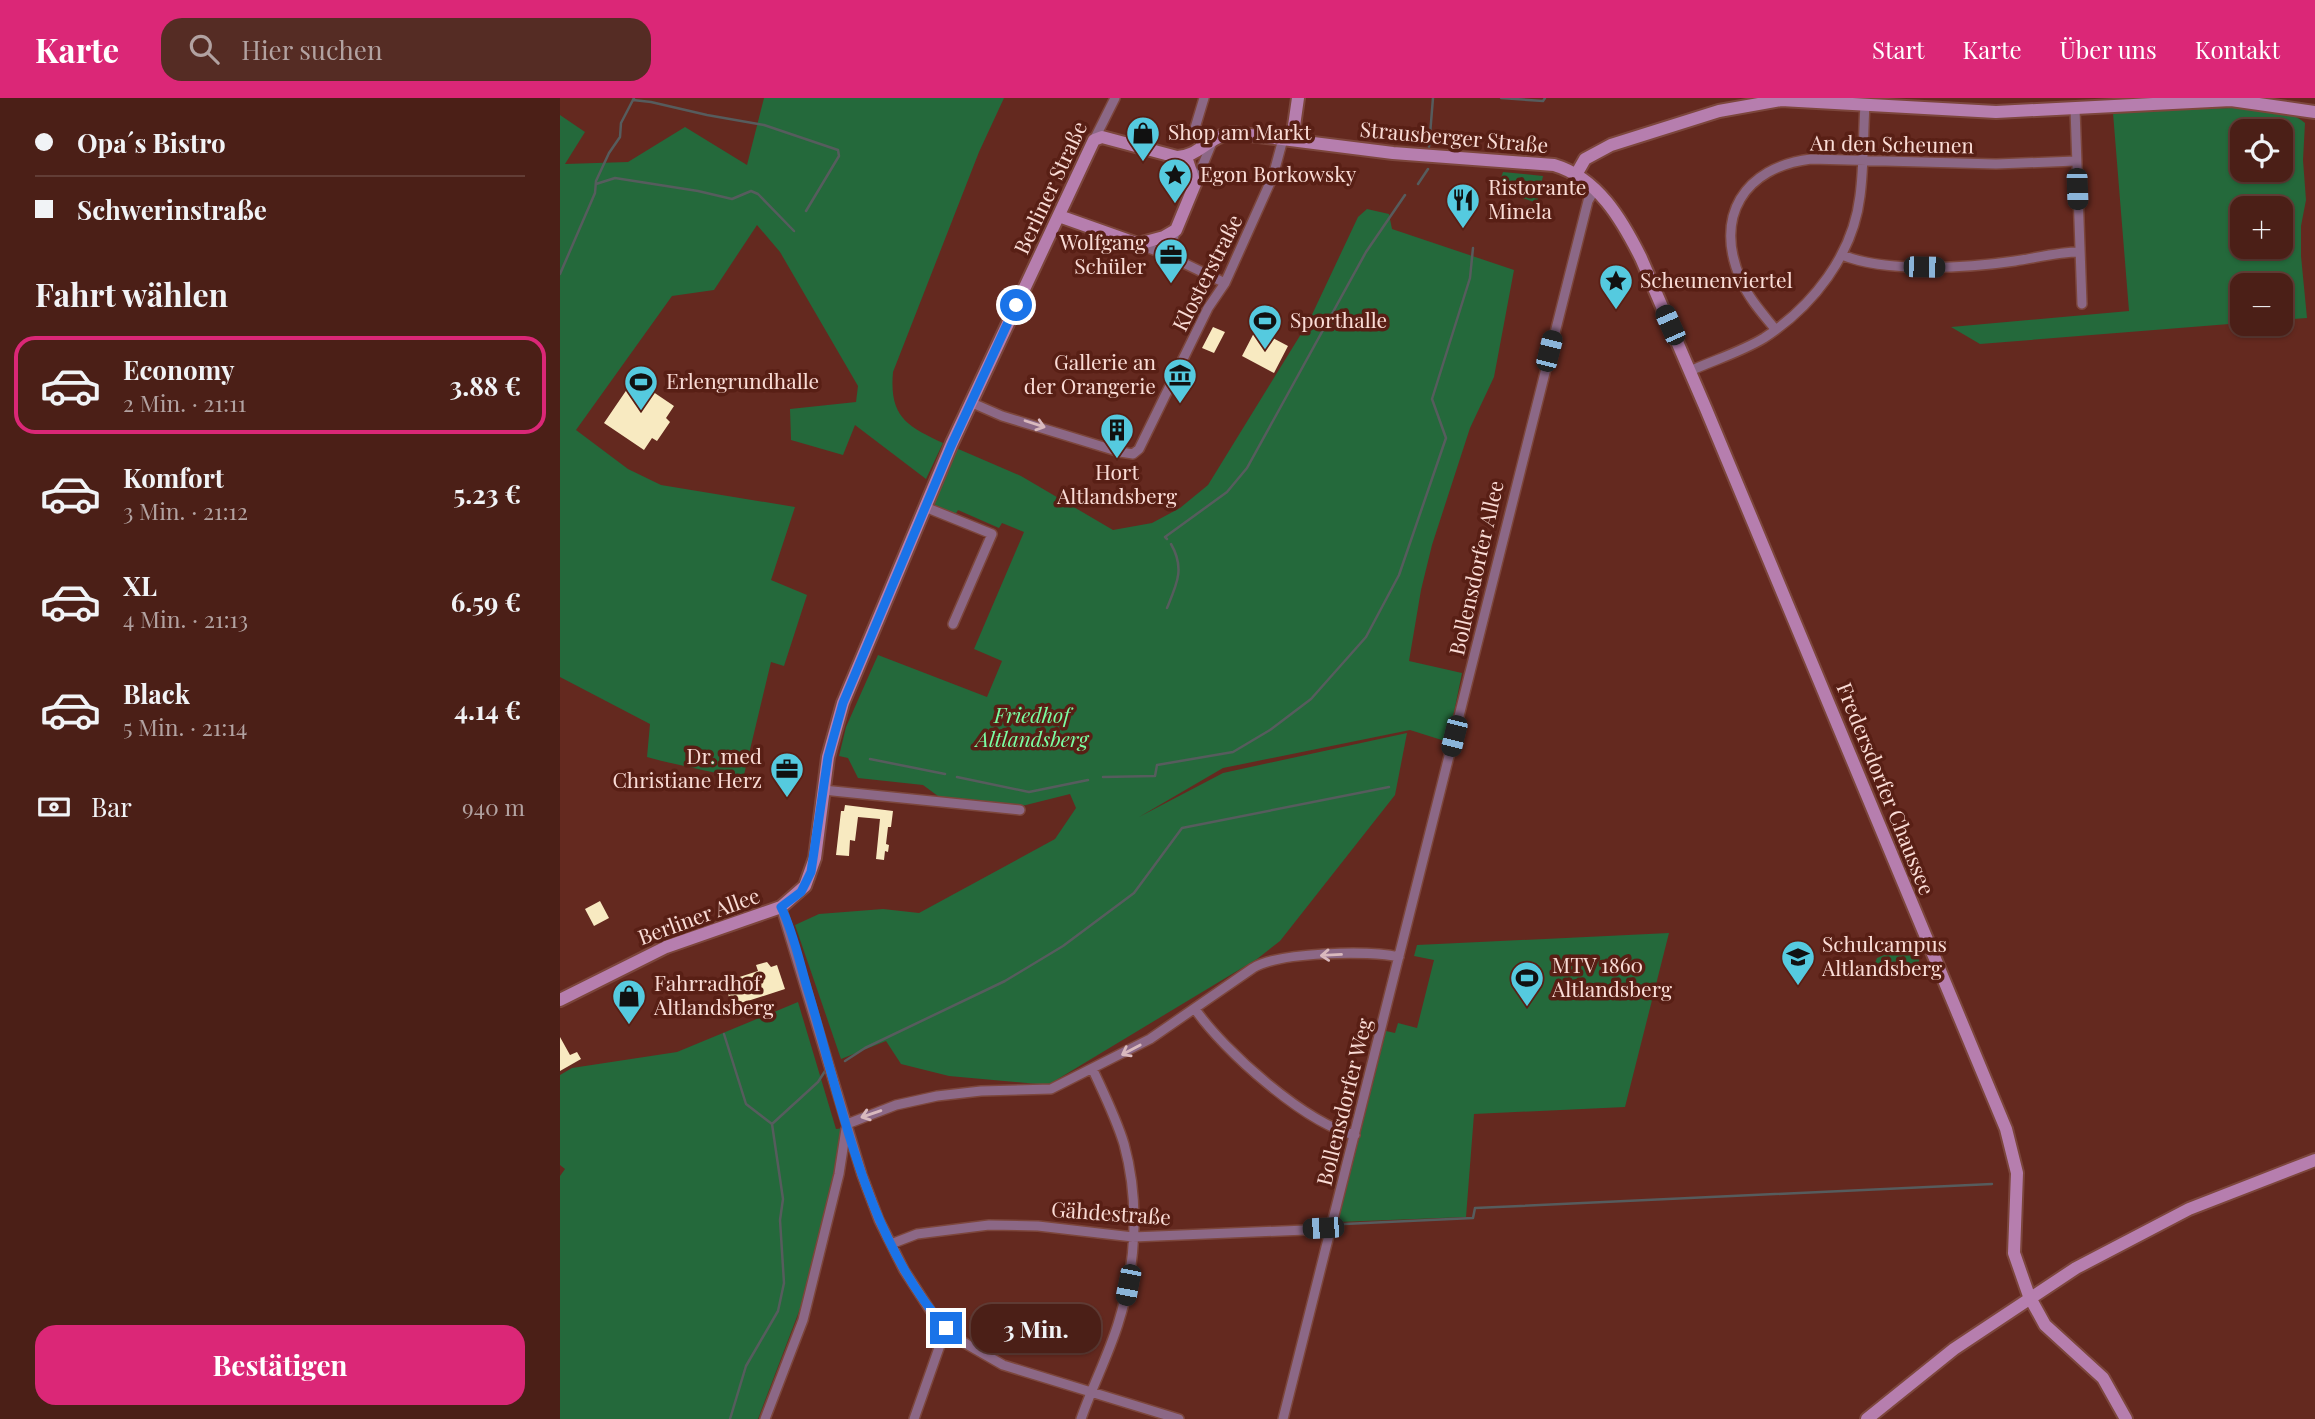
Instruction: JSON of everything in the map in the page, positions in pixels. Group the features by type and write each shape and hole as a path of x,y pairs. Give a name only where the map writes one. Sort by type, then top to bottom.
{"main road":[{"path":"1288,140 1298,98"},
{"path":"1577,173 1585,159 1599,150 1748,104 1781,100 1986,111 2231,100 2315,112"},
{"name":"Strausberger Straße","path":"1208,142 1234,133 1393,153 1543,163 1577,173"},
{"path":"1094,140 1102,137 1177,158 1186,158 1208,142"},
{"name":"Berliner Straße","path":"951,446 1094,140"},
{"path":"1059,216 1138,244 1164,237 1176,230 1195,184 1186,158"},
{"name":"Fredersdorfer Chaussee","path":"1577,173 1595,189 1629,235 1690,370 2008,1134 2017,1173 2014,1253 2029,1296 2045,1325 2104,1378 2126,1419"},
{"name":"Berliner Allee","path":"560,1000 666,947 781,907 801,892 811,872 830,747 843,703 951,446"},
{"path":"1867,1419 1954,1349 2029,1296 2131,1238 2189,1209 2315,1160"}],"street":[{"name":"Berliner Straße","path":"1094,140 1115,98"},
{"path":"1195,184 1208,142 1195,128 1203,98"},
{"path":"1690,370 1751,345 1775,329 1818,290 1842,255 1857,215 1863,159 1864,104"},
{"path":"2075,109 2082,304"},
{"name":"Klosterstraße","path":"970,402 1002,416 1133,454 1142,442 1208,308 1225,283 1288,140"},
{"name":"An den Scheunen","path":"1775,329 1750,297 1735,264 1730,238 1731,222 1738,201 1753,181 1789,163 1811,159 1996,164 2076,161"},
{"name":"Bollensdorfer Allee","path":"1399,957 1542,377 1588,201 1595,189"},
{"path":"1167,255 1176,230"},
{"path":"1138,244 1225,283"},
{"path":"1842,255 1873,262 1945,267 2000,264 2079,251"},
{"path":"925,507 992,534 953,624"},
{"path":"823,790 1020,810"},
{"path":"781,907 862,1175 891,1244 913,1285 946,1328 974,1350 1003,1364 1179,1419"},
{"path":"847,1124 896,1105 937,1096 981,1091 1045,1091 1093,1070 1150,1039 1253,968 1272,959 1368,954 1399,957"},
{"name":"Bollensdorfer Weg","path":"1283,1419 1399,957"},
{"path":"1195,1009 1215,1033 1266,1081 1327,1125 1355,1135"},
{"path":"1081,1419 1112,1343 1124,1305 1131,1270 1133,1237 1132,1188 1124,1145 1093,1070"},
{"path":"765,1419 803,1320 839,1174 847,1124"},
{"name":"Gähdestraße","path":"891,1244 917,1234 989,1224 1038,1226 1133,1237 1331,1229"},
{"path":"914,1419 946,1328"}],"green space":[{"path":"764,98 1004,98 979,152 893,372 894,400 903,418 919,431 943,443 926,479 855,425 843,455 791,440 790,409 856,402 858,386 780,252 757,225 714,290 672,296 576,430 628,469 661,485 795,507 771,580 807,595 784,666 771,662 743,779 647,757 650,724 560,677 560,115 585,132 565,164 628,162 685,127 747,165"},
{"path":"2213,108 2261,109 2286,113 2305,123 2303,160 2306,200 2301,226 2301,256 2307,318 2293,319 2293,273 2230,273 2230,324 1980,344 1951,327 2129,311 2113,113"},
{"path":"1503,172 1543,176 1537,203 1497,189"},
{"name":"Friedhof Altlandsberg","path":"1367,209 1389,214 1392,229 1514,270 1494,377 1470,428 1432,545 1409,661 1462,673 1448,742 1410,730 1223,768 1139,817 1223,773 1407,733 1395,795 1280,941 1257,959 1048,1085 949,1076 901,1064 886,1041 841,1059 795,925 819,914 883,909 919,913 1055,839 1076,808 1070,794 1018,807 942,799 923,785 858,778 848,758 839,756 846,727 878,655 987,697 1002,661 974,649 1024,532 1002,523 999,528 958,510 955,515 936,507 934,504 956,448 1021,476 1113,530 1152,523 1180,508 1208,485 1309,321 1358,217"},
{"path":"1669,933 1625,1107 1474,1114 1466,1217 1338,1222 1386,1031 1395,1033 1398,1023 1417,1028 1434,960 1414,956 1417,945"},
{"path":"1918,941 1921,949 1919,961 1908,970 1892,974 1873,968 1877,958"},
{"path":"798,1002 836,1129 845,1128 811,1280 758,1419 560,1419 560,1176 565,1169 560,1165 560,1075 572,1068 677,1052"}],"building":[{"path":"1213,327 1225,332 1214,353 1202,348"},
{"name":"Sporthalle","path":"1256,329 1288,346 1274,373 1242,356"},
{"name":"Erlengrundhalle","path":"634,379 674,406 666,418 670,422 657,441 652,438 644,450 604,423"},
{"path":"845,805 893,811 891,827 888,827 888,852 885,851 884,860 876,859 880,819 858,817 855,841 850,840 849,856 836,855 841,811 844,811"},
{"path":"600,901 609,918 594,926 585,909"},
{"path":"767,962 771,967 777,965 785,989 732,1006 724,982 758,971 756,965"},
{"path":"560,1037 570,1055 577,1052 581,1059 560,1071"}],"waterway":[{"path":"560,274 595,193 596,181 620,137 621,123 634,98"},
{"path":"1429,147 1433,98"},
{"path":"1501,98 1543,101 1545,98"},
{"path":"633,100 764,125 838,150 839,156 806,211"},
{"path":"1418,184 1428,169"},
{"path":"596,184 615,178 732,199 751,191 758,194 794,231"},
{"path":"1167,539 1165,537 1227,492 1247,468 1366,252 1405,195"},
{"path":"1103,777 1155,776 1157,765 1233,752 1270,730 1311,699 1366,637 1399,575 1446,438 1432,399 1470,278 1473,248"},
{"path":"1167,608 1179,568 1171,544"},
{"path":"870,759 945,774"},
{"path":"957,777 1029,792 1088,780"},
{"path":"845,1061 865,1048 1005,981 1063,946 1134,893 1182,828 1389,787"},
{"path":"719,1004 721,1014"},
{"path":"724,1034 746,1104 772,1124 783,1199 780,1220 784,1283 778,1311 746,1366 730,1419"},
{"path":"772,1124 818,1082 827,1068"},
{"path":"1344,1224 1473,1218 1475,1208 1992,1184"}],"place":[{"name":"Shop am Markt","path":"1143,163"},
{"name":"Egon Borkowsky","path":"1175,205"},
{"name":"Ristorante Minela","path":"1463,230"},
{"name":"Wolfgang Schüler","path":"1171,285"},
{"name":"Scheunenviertel","path":"1616,311"},
{"name":"Sporthalle","path":"1265,351"},
{"name":"Gallerie an der Orangerie","path":"1180,405"},
{"name":"Erlengrundhalle","path":"641,412"},
{"name":"Hort Altlandsberg","path":"1117,460"},
{"name":"Dr. med Christiane Herz","path":"787,799"},
{"name":"Schulcampus Altlandsberg","path":"1798,987"},
{"name":"MTV 1860 Altlandsberg","path":"1527,1008"},
{"name":"Fahrradhof Altlandsberg","path":"629,1026"}],"route":[{"path":"946,1328 913,1285 879,1220 862,1175 781,907 801,892 811,872 828,757 843,703 951,446 1016,305"}]}
